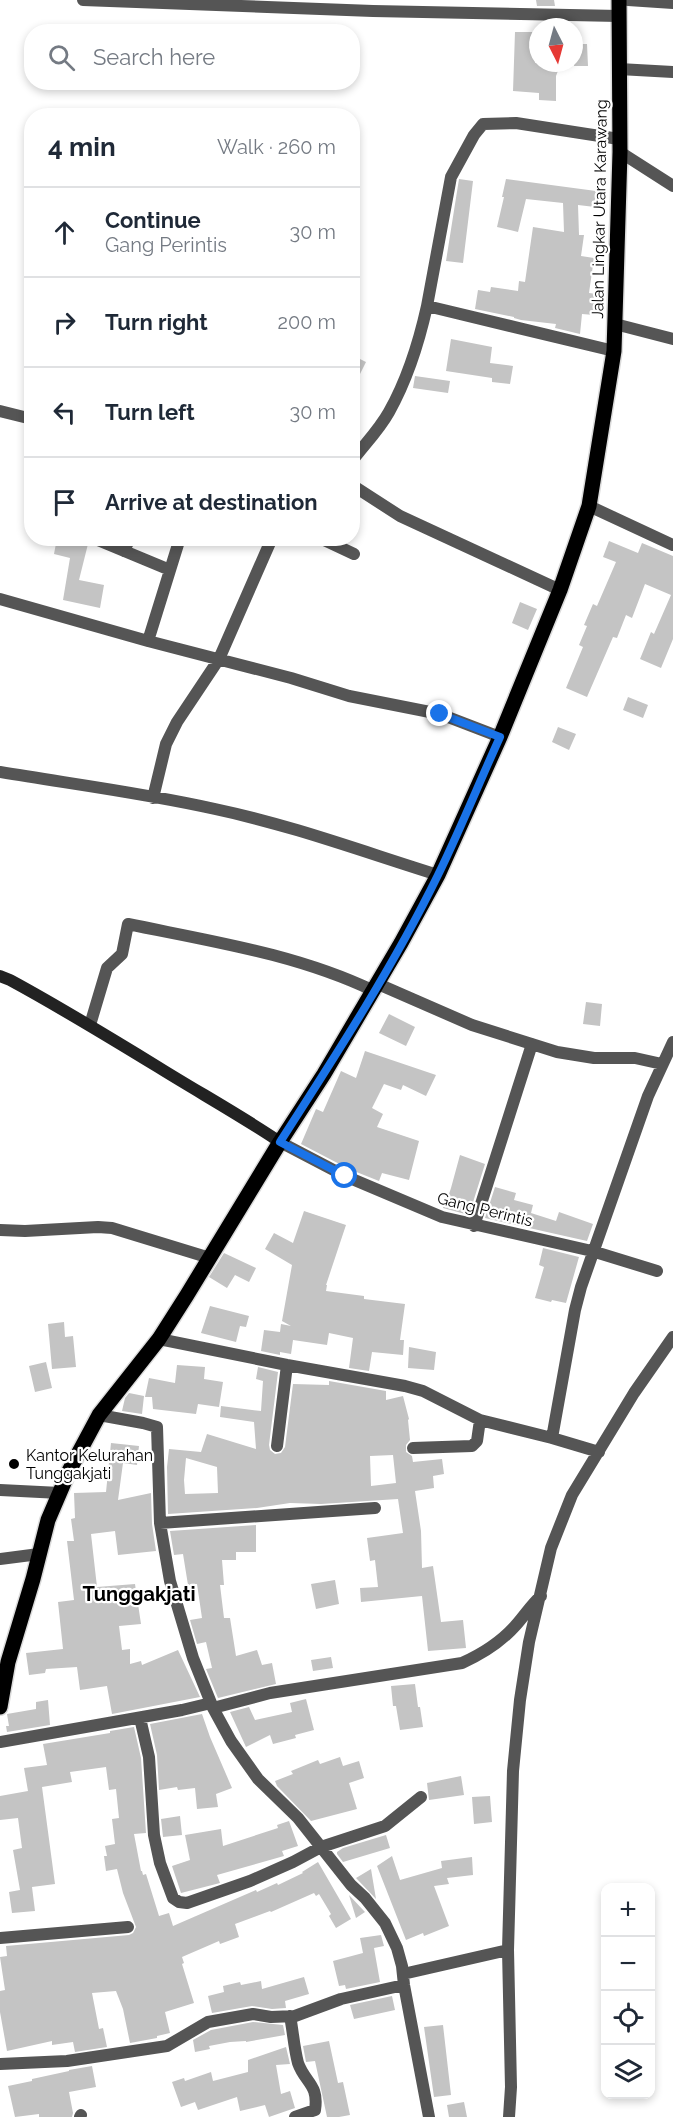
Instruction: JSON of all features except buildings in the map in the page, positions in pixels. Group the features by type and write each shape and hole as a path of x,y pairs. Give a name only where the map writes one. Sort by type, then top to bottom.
{"main road":[{"name":"Jalan Lingkar Utara Karawang","path":"0,1707 4,1662 48,1520 99,1415 159,1339 376,988 438,875 500,737 560,590 589,506 614,351 620,145 619,0"}],"street":[{"path":"83,0 373,11 619,16"},
{"path":"628,0 673,3"},
{"path":"619,69 673,72"},
{"path":"360,450 388,413 408,370 422,330 451,177 474,135 483,124 516,123 620,145 673,186"},
{"path":"427,306 614,351"},
{"path":"615,324 673,339"},
{"path":"0,411 24,417"},
{"path":"360,490 400,516 560,590"},
{"path":"589,506 673,545"},
{"path":"112,546 170,570"},
{"path":"124,551 126,546"},
{"path":"148,641 178,546"},
{"path":"153,798 166,744 177,722 219,659 268,546"},
{"path":"337,546 354,554"},
{"path":"0,599 291,678 349,696 440,714 500,737"},
{"path":"0,771 215,809 312,834 438,875"},
{"path":"90,1025 107,968 122,954 128,924 233,945 376,988 508,1038 557,1052 574,1056 635,1058 663,1064"},
{"path":"0,976 90,1025 224,1105 280,1142"},
{"path":"552,1437 575,1310 592,1251 648,1096 673,1042"},
{"path":"474,1226 532,1044"},
{"name":"Gang Perintis","path":"280,1142 345,1176 441,1217 592,1251 657,1271"},
{"path":"0,1230 105,1227 127,1231 210,1258"},
{"path":"509,2117 511,2086 508,1950 513,1772 520,1700 529,1642 551,1548 572,1495 634,1393 673,1337"},
{"path":"159,1339 405,1386 423,1391 480,1420 552,1437 599,1452"},
{"path":"277,1446 287,1365"},
{"path":"99,1415 157,1427 160,1523 170,1581 193,1658 212,1705 231,1742 258,1779 297,1818 385,1923 397,1948 429,2117"},
{"path":"413,1448 474,1446 480,1420"},
{"path":"0,1490 60,1493"},
{"path":"160,1523 375,1508"},
{"path":"0,1559 39,1554"},
{"path":"0,1742 270,1694 462,1663 474,1658 504,1636 541,1596"},
{"path":"140,1718 149,1757 154,1834 160,1863 173,1898 179,1902 187,1903 250,1881 294,1862 321,1847 385,1826 422,1797"},
{"path":"0,1938 128,1927"},
{"path":"0,2064 67,2061 167,2046 208,2022 253,2014 271,2017 290,2016 403,1979 508,1950"},
{"path":"290,2016 298,2064 314,2088 316,2103 315,2110 295,2117"}],"place":[{"name":"Kantor Kelurahan Tunggakjati","path":"14,1464"}],"district":[{"name":"Tunggakjati","path":"139,1594"}],"route":[{"path":"345,1176 280,1142 324,1074 401,944 438,875 500,737 440,714"}]}
